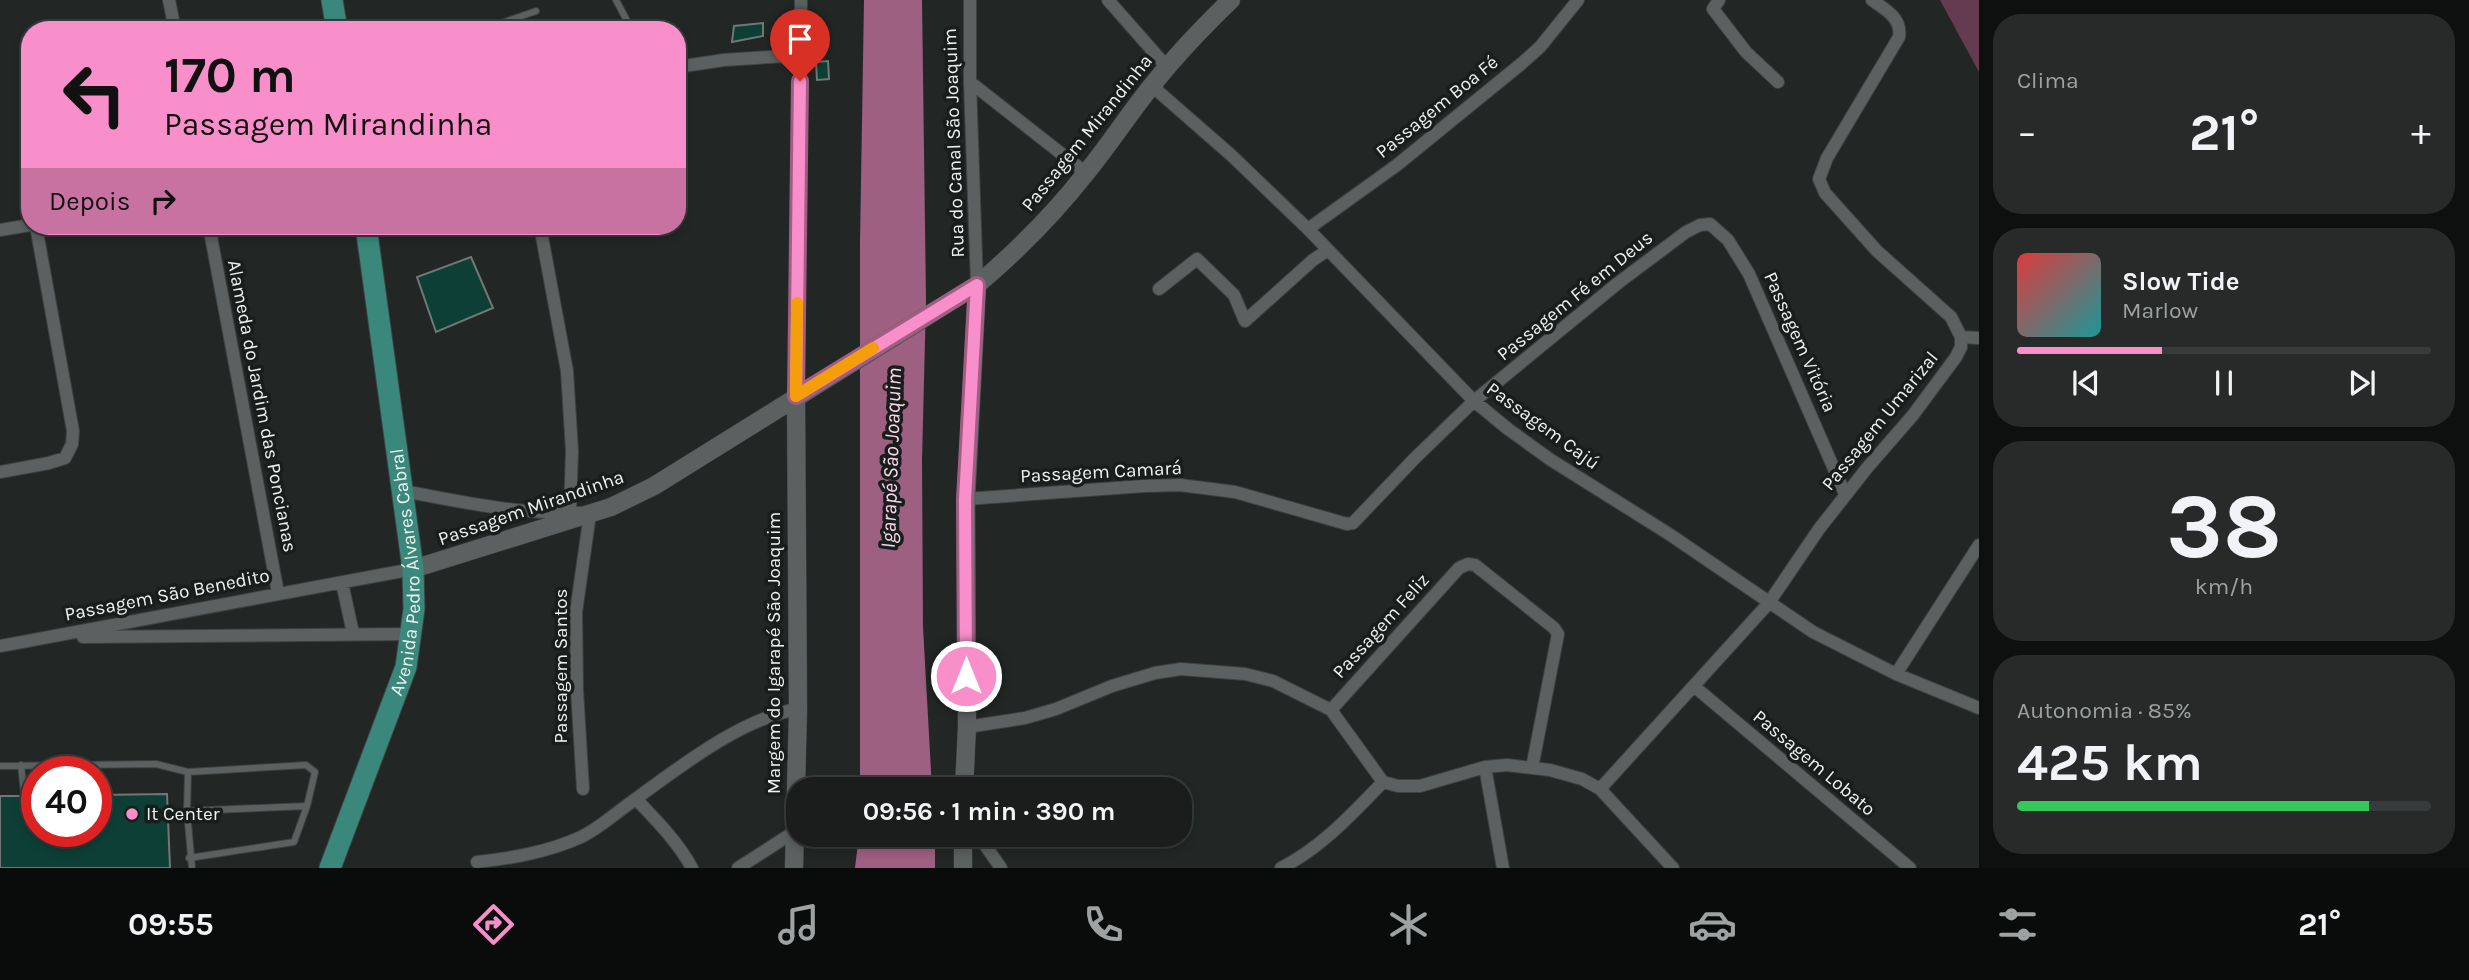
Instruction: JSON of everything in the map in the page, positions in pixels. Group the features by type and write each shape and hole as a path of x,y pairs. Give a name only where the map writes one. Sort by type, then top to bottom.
{"main road":[{"path":"332,0 336,21"},
{"name":"Avenida Pedro Álvares Cabral","path":"330,868 406,667 414,609 413,569 367,235"}],"street":[{"path":"169,0 173,21"},
{"path":"796,396 801,0"},
{"name":"Rua do Canal São Joaquim","path":"970,0 971,289"},
{"path":"1108,0 1167,67"},
{"name":"Passagem Mirandinha","path":"413,569 611,507 653,486 971,289 1032,235 1086,173 1167,67 1231,0"},
{"name":"Passagem Boa Fé","path":"1308,229 1397,165 1521,64 1540,47 1578,0"},
{"path":"1719,0 1713,9 1746,52 1778,82"},
{"path":"1872,0 1897,21 1899,37 1827,158 1819,179 1820,185 1878,251 1951,317 1961,337 1979,338"},
{"path":"686,66 723,60 800,55"},
{"path":"970,82 1086,173"},
{"name":"Passagem Cajú","path":"1152,86 1231,155 1308,229 1474,401 1551,460 1668,534 1813,632 1896,674 1979,708"},
{"name":"Passagem Vitória","path":"1700,225 1710,224 1719,230 1748,274 1845,494"},
{"name":"Passagem Fé em Deus","path":"1359,520 1415,458 1474,401 1618,283 1686,232 1700,225"},
{"path":"0,230 21,226"},
{"path":"0,472 49,463 65,457 72,444 73,432 38,235"},
{"name":"Alameda do Jardim das Poncianas","path":"211,235 278,593"},
{"path":"542,235 567,371 572,451 570,512"},
{"path":"1159,289 1196,259 1234,295 1245,321 1312,260 1328,250"},
{"path":"965,777 967,727 965,499 971,289"},
{"name":"Passagem Umarizal","path":"1600,789 1768,604 1845,494 1913,415 1959,352 1961,337"},
{"name":"Margem do Igarapé São Joaquim","path":"796,396 798,709 796,777"},
{"name":"Passagem Camará","path":"965,499 1180,485 1235,492 1347,524 1359,520"},
{"path":"403,491 488,507 590,514"},
{"name":"Passagem Santos","path":"583,789 576,612 590,514"},
{"path":"1896,674 1979,545"},
{"name":"Passagem Feliz","path":"1331,710 1459,568 1468,564 1475,565 1558,634 1532,768"},
{"name":"Passagem São Benedito","path":"0,646 413,569"},
{"path":"342,583 353,633"},
{"name":"Passagem São Benedito","path":"51,638 412,634"},
{"path":"967,727 1025,718 1155,673 1181,669 1245,674 1297,692 1331,710 1383,782 1407,787 1420,786 1485,767 1507,765 1550,770 1581,779 1600,789 1673,868"},
{"name":"Passagem Lobato","path":"1695,687 1910,868"},
{"path":"477,862 533,861 581,837 681,768 751,724 772,714 798,709"},
{"path":"1485,767 1503,868"},
{"path":"1281,868 1317,845 1383,782"},
{"path":"636,799 686,856 692,868"},
{"path":"738,868 786,837"},
{"name":"Margem do Igarapé São Joaquim","path":"794,847 794,868"},
{"path":"963,847 963,868"},
{"path":"986,847 1001,868"}],"lane":[{"path":"616,0 627,21"},
{"path":"508,21 536,11"},
{"path":"112,764 156,764 188,772 306,765 314,772 307,807 294,842 189,858"},
{"path":"0,766 21,765"},
{"path":"188,772 187,811 189,858 192,868"},
{"path":"187,811 307,807"}],"shaded area":[{"path":"1940,0 1979,0 1979,72"}],"water":[{"name":"Igarapé São Joaquim","path":"864,0 922,0 926,301 922,460 923,627 931,777 860,777 860,243"},
{"path":"858,847 935,847 935,868 855,868"}],"building":[{"path":"763,23 763,36 732,42 734,26"},
{"path":"828,61 829,79 817,80 816,62"},
{"path":"471,257 493,308 436,332 417,277"},
{"name":"It Center","path":"167,794 170,868 0,868 0,796 21,797 21,847 112,847 112,795"}],"slow traffic":[{"path":"797,303 796,396 873,348"}],"place":[{"name":"It Center","path":"132,814"}],"route":[{"path":"800,81 796,396 977,285 965,499 966,676"}]}
